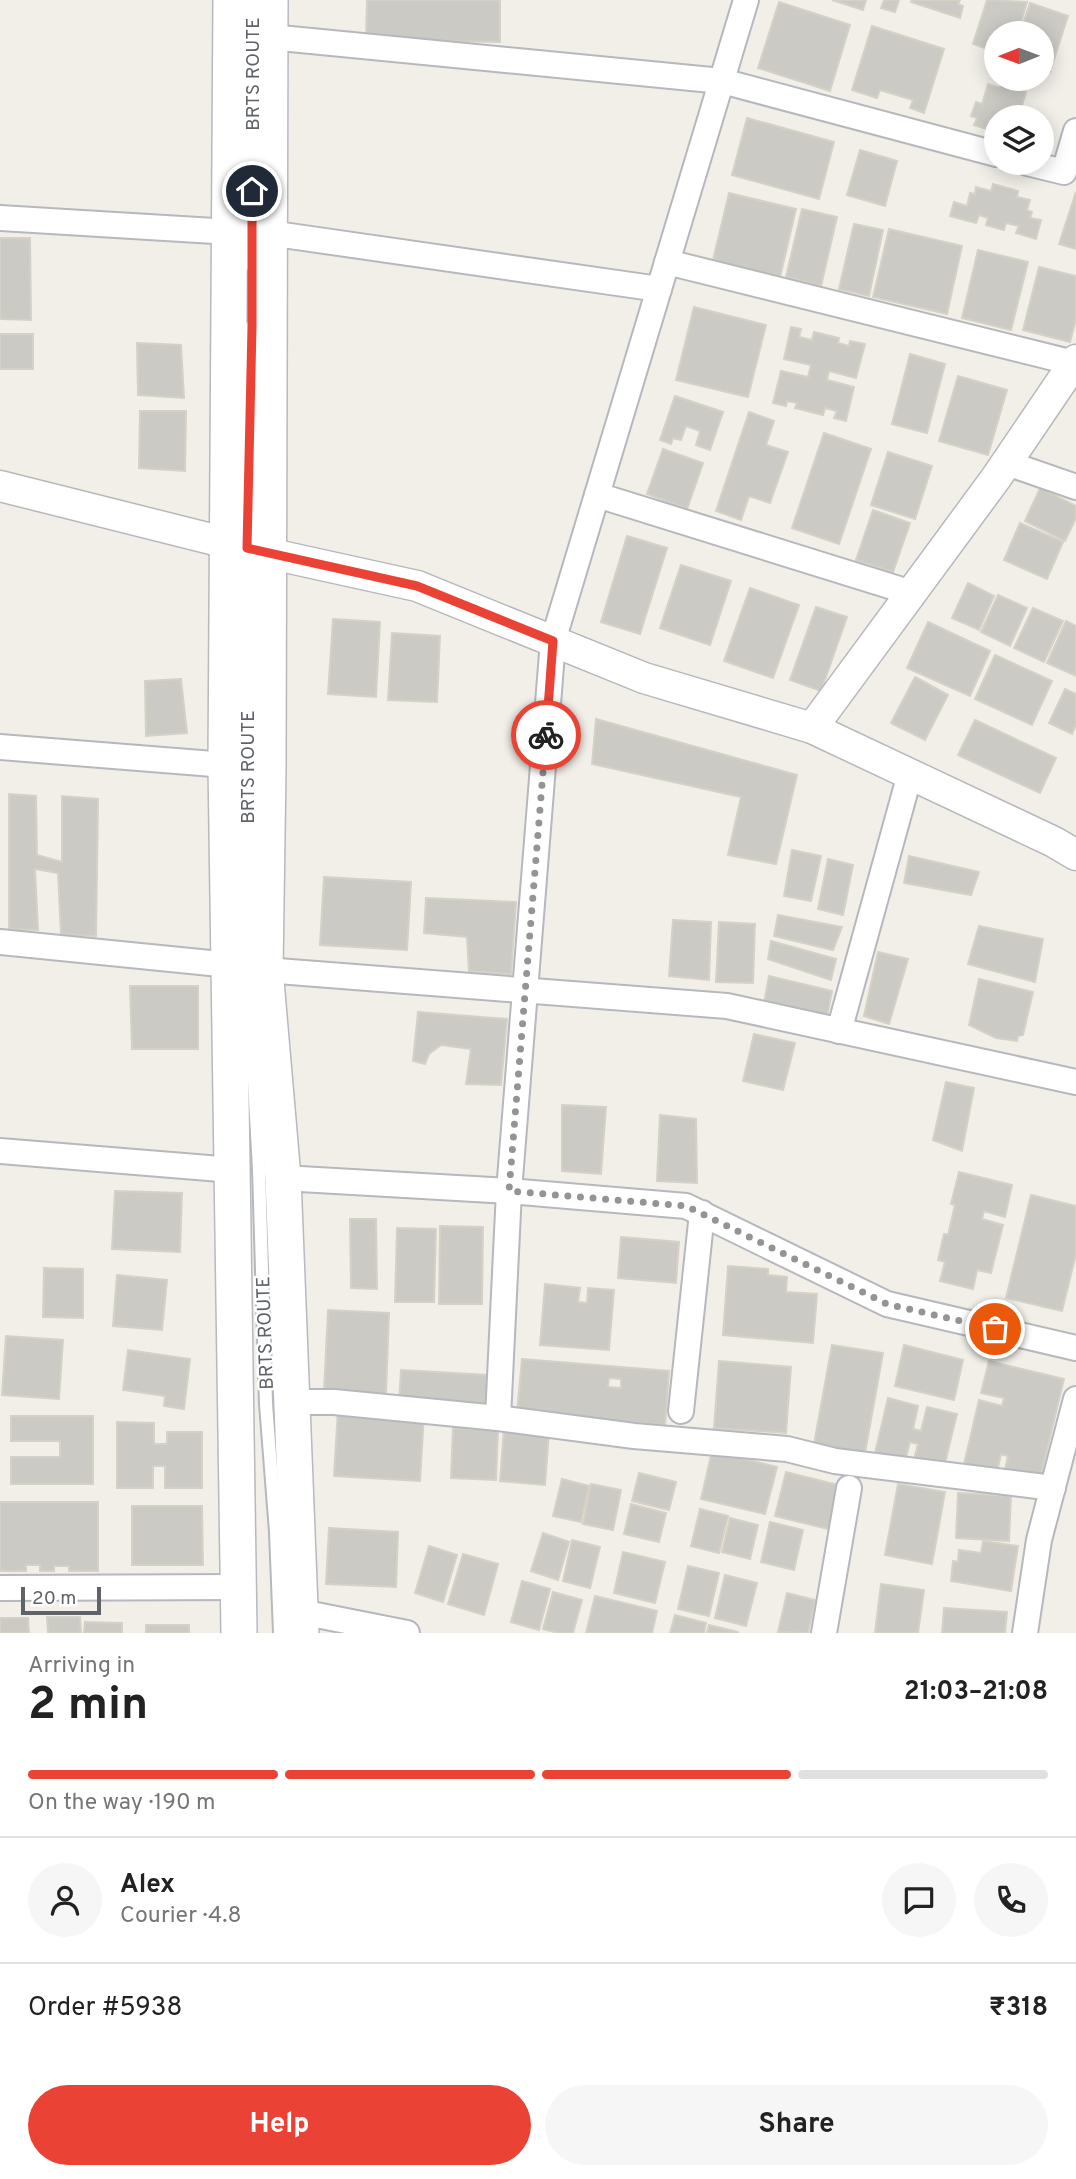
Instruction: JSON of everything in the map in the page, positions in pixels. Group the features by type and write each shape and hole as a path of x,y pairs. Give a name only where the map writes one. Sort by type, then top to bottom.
{"main road":[{"path":"231,0 231,232 247,547 268,768 265,970 283,1178 293,1402 294,1626"},
{"path":"239,1633 226,765 247,547 269,233 270,0"}],"street":[{"path":"498,1418 509,1191 553,641 746,0"},
{"path":"270,37 722,82 984,152"},
{"path":"1054,170 1063,173 1076,131"},
{"path":"0,218 231,232"},
{"path":"269,233 659,289"},
{"path":"667,262 1075,362 1007,463 812,728"},
{"path":"1007,463 1076,487"},
{"path":"0,486 417,586 645,678 812,728 1054,842 1076,855"},
{"path":"597,495 912,593"},
{"path":"0,747 226,765"},
{"path":"839,1031 910,774"},
{"path":"0,943 230,965"},
{"path":"265,970 727,1006 1076,1082"},
{"path":"0,1151 233,1170"},
{"path":"283,1178 509,1191 686,1206 887,1304 1076,1348"},
{"path":"681,1411 702,1213"},
{"path":"1026,1633 1039,1540 1076,1399"},
{"path":"293,1402 334,1402 498,1418 634,1436 787,1449 835,1461 1053,1488"},
{"path":"824,1633 849,1488"},
{"path":"0,1588 239,1587"},
{"path":"294,1626 407,1633"}],"lane":[{"name":"BRTS ROUTE","path":"251,0 252,286"},
{"name":"BRTS ROUTE","path":"252,313 247,547 248,977 259,1169 266,1404 276,1532 294,1626"}],"building":[{"path":"367,0 500,0 500,42 366,40"},
{"path":"832,0 866,0 863,10"},
{"path":"884,0 899,0 895,12 881,8"},
{"path":"960,0 958,4 963,6 960,18 911,2"},
{"path":"987,0 1027,2 1021,21 984,21 984,48 973,44"},
{"path":"779,2 850,25 830,91 758,68"},
{"path":"1030,3 1068,16 1054,60 1054,21 1024,21"},
{"path":"872,26 944,49 924,113 910,108 913,100 880,90 877,98 852,90"},
{"path":"986,91 1026,92 1022,105 984,105 984,128 974,125 977,118 971,116 976,102 982,104"},
{"path":"747,118 834,142 819,199 732,175"},
{"path":"860,150 897,161 885,206 847,195"},
{"path":"993,184 1018,191 1017,197 1030,200 1027,210 1032,212 1030,218 1041,220 1036,239 1016,233 1019,226 1006,223 1004,230 986,225 988,218 979,215 976,223 950,216 954,202 967,206 970,193 975,194 976,187 991,191"},
{"path":"1076,192 1076,249 1059,244"},
{"path":"729,193 796,209 780,277 713,260"},
{"path":"802,209 837,217 821,286 786,277"},
{"path":"854,224 883,230 869,296 839,289"},
{"path":"889,229 962,246 947,314 873,297"},
{"path":"0,238 30,238 31,320 0,319"},
{"path":"978,250 1028,262 1011,330 962,318"},
{"path":"1039,267 1076,276 1076,319 1070,342 1023,330"},
{"path":"694,307 766,325 748,397 676,380"},
{"path":"791,327 801,329 799,337 812,340 814,332 839,338 838,343 849,346 850,341 865,344 856,378 829,371 827,380 854,387 846,421 834,418 837,411 825,408 823,415 795,408 797,403 787,401 786,406 773,403 781,371 808,377 811,365 784,359"},
{"path":"0,334 33,334 33,369 0,369"},
{"path":"137,343 181,345 184,398 138,395"},
{"path":"910,354 945,364 927,433 892,424"},
{"path":"958,376 1007,390 988,455 939,441"},
{"path":"675,396 723,412 710,450 696,445 700,431 686,426 681,440 673,438 671,444 660,440"},
{"path":"140,411 186,411 185,471 139,468"},
{"path":"749,412 774,421 766,445 788,452 770,503 749,496 741,520 716,511"},
{"path":"824,433 871,449 839,544 792,528"},
{"path":"663,449 703,463 687,509 647,494"},
{"path":"888,452 932,466 915,519 871,505"},
{"path":"1040,488 1076,506 1076,518 1065,541 1025,521"},
{"path":"873,510 910,523 893,572 856,560"},
{"path":"1020,523 1063,542 1047,579 1004,560"},
{"path":"627,536 667,548 640,634 601,622"},
{"path":"681,565 731,581 710,645 660,628"},
{"path":"968,583 994,596 979,630 952,618"},
{"path":"750,588 799,605 773,678 724,661"},
{"path":"998,595 1027,608 1010,646 981,632"},
{"path":"816,607 847,617 821,691 790,680"},
{"path":"1033,608 1063,621 1044,662 1014,648"},
{"path":"333,619 380,622 376,697 328,694"},
{"path":"1066,621 1076,626 1076,676 1047,663"},
{"path":"928,622 990,651 970,696 907,668"},
{"path":"392,633 440,636 437,702 388,700"},
{"path":"995,655 1052,681 1032,725 975,699"},
{"path":"915,677 948,695 925,740 891,723"},
{"path":"181,679 187,733 146,736 145,681"},
{"path":"1065,689 1076,694 1076,724 1072,734 1049,723"},
{"path":"596,719 797,775 776,864 728,855 741,797 592,764"},
{"path":"975,720 1056,758 1040,793 958,755"},
{"path":"9,794 36,796 37,855 62,862 62,796 98,799 96,936 61,934 58,873 35,869 38,930 9,929"},
{"path":"792,850 821,856 811,901 784,896"},
{"path":"909,856 979,872 971,895 904,883"},
{"path":"828,859 853,865 843,915 818,909"},
{"path":"324,877 411,882 407,950 320,945"},
{"path":"426,898 516,902 511,974 469,971 467,937 424,933"},
{"path":"778,915 842,927 833,950 774,936"},
{"path":"673,920 711,922 709,980 669,976"},
{"path":"719,922 755,924 753,983 716,982"},
{"path":"979,926 1043,939 1035,982 968,964"},
{"path":"771,941 836,959 831,980 768,959"},
{"path":"878,952 908,959 889,1024 864,1016"},
{"path":"769,976 832,991 827,1017 764,1003"},
{"path":"979,979 1033,992 1023,1035 1018,1036 1017,1041 996,1038 969,1025"},
{"path":"130,986 198,986 198,1049 132,1049"},
{"path":"418,1012 507,1019 501,1085 466,1084 471,1049 441,1045 429,1054 425,1064 413,1061"},
{"path":"754,1034 795,1043 783,1090 743,1081"},
{"path":"946,1082 974,1088 962,1151 933,1140"},
{"path":"562,1105 606,1107 601,1174 562,1171"},
{"path":"660,1115 696,1119 697,1183 657,1181"},
{"path":"959,1172 1012,1185 1005,1217 984,1211 982,1219 1003,1225 991,1273 977,1270 973,1289 940,1281 945,1262 938,1260 944,1234 948,1235 955,1205 951,1204"},
{"path":"115,1191 182,1193 180,1252 112,1249"},
{"path":"1031,1195 1076,1206 1076,1254 1062,1311 1006,1298"},
{"path":"350,1219 376,1219 377,1289 351,1288"},
{"path":"440,1226 483,1227 482,1304 439,1304"},
{"path":"397,1228 436,1229 434,1302 395,1302"},
{"path":"621,1237 679,1242 676,1283 618,1278"},
{"path":"728,1266 768,1269 768,1275 787,1277 786,1292 817,1294 813,1343 723,1335"},
{"path":"44,1268 83,1269 83,1318 43,1317"},
{"path":"117,1275 167,1280 162,1330 113,1326"},
{"path":"545,1284 580,1288 578,1302 587,1303 588,1288 614,1290 609,1350 540,1345"},
{"path":"328,1310 389,1313 386,1394 324,1391"},
{"path":"6,1336 63,1340 59,1399 2,1395"},
{"path":"832,1345 883,1353 865,1453 814,1444"},
{"path":"904,1345 963,1360 954,1400 895,1386"},
{"path":"128,1350 190,1359 184,1409 164,1406 165,1396 123,1390"},
{"path":"522,1359 669,1371 665,1425 517,1413","holes":["609,1378 621,1379 621,1388 608,1387"]},
{"path":"719,1361 791,1367 786,1433 714,1428"},
{"path":"989,1361 1064,1379 1039,1483 1004,1474 1008,1456 1001,1454 997,1472 964,1464 979,1400 1002,1406 1004,1398 981,1393"},
{"path":"401,1370 489,1375 487,1407 399,1402"},
{"path":"888,1398 918,1406 913,1429 921,1431 927,1407 957,1414 943,1471 913,1464 918,1444 910,1442 905,1461 875,1453"},
{"path":"338,1409 424,1414 420,1481 334,1476"},
{"path":"11,1416 93,1416 93,1484 11,1484 11,1457 60,1457 60,1441 11,1441"},
{"path":"117,1422 154,1423 154,1444 167,1444 167,1432 202,1432 202,1488 165,1488 165,1466 153,1466 153,1488 117,1488"},
{"path":"453,1428 498,1430 496,1480 451,1478"},
{"path":"504,1428 549,1432 545,1485 500,1481"},
{"path":"712,1451 777,1467 765,1514 701,1499"},
{"path":"786,1472 842,1486 832,1530 775,1516"},
{"path":"639,1473 676,1482 669,1510 632,1501"},
{"path":"562,1479 589,1486 581,1522 553,1516"},
{"path":"591,1484 621,1490 613,1530 583,1524"},
{"path":"898,1484 945,1492 932,1564 885,1555"},
{"path":"958,1493 1011,1496 1009,1541 956,1538"},
{"path":"0,1502 98,1502 98,1571 69,1571 69,1566 54,1566 54,1571 40,1571 40,1565 26,1565 26,1571 0,1571"},
{"path":"631,1504 666,1513 659,1542 624,1534"},
{"path":"132,1506 202,1506 203,1565 132,1565"},
{"path":"700,1509 728,1516 719,1553 691,1546"},
{"path":"730,1518 758,1525 750,1559 722,1552"},
{"path":"770,1522 803,1530 794,1570 761,1562"},
{"path":"329,1528 398,1532 396,1587 326,1584"},
{"path":"543,1533 569,1542 558,1580 531,1571"},
{"path":"572,1540 600,1547 590,1588 563,1581"},
{"path":"983,1541 1018,1546 1011,1591 951,1581 953,1561 958,1562 959,1550 981,1553"},
{"path":"429,1546 457,1555 443,1602 415,1593"},
{"path":"623,1552 665,1562 655,1603 614,1593"},
{"path":"463,1554 498,1564 484,1615 448,1604"},
{"path":"688,1566 719,1573 709,1616 678,1609"},
{"path":"725,1575 757,1583 746,1626 715,1618"},
{"path":"522,1581 550,1589 539,1630 511,1622"},
{"path":"881,1584 924,1590 918,1633 875,1633"},
{"path":"553,1592 582,1600 573,1633 543,1629"},
{"path":"787,1593 815,1600 808,1633 778,1632"},
{"path":"595,1596 657,1611 652,1633 586,1633"},
{"path":"944,1608 1007,1612 1005,1633 942,1633"},
{"path":"675,1615 706,1623 704,1633 670,1633"},
{"path":"47,1617 80,1617 81,1633 48,1633"},
{"path":"0,1618 28,1618 29,1633 0,1633"},
{"path":"85,1622 122,1623 122,1633 84,1633"},
{"path":"146,1625 189,1625 189,1633 146,1633"},
{"path":"709,1625 738,1632 738,1633 707,1633"}],"way so far":[{"path":"546,735 509,1191 686,1206 887,1304 995,1329"}],"route":[{"path":"252,191 247,548 417,586 553,641 546,735"}]}
